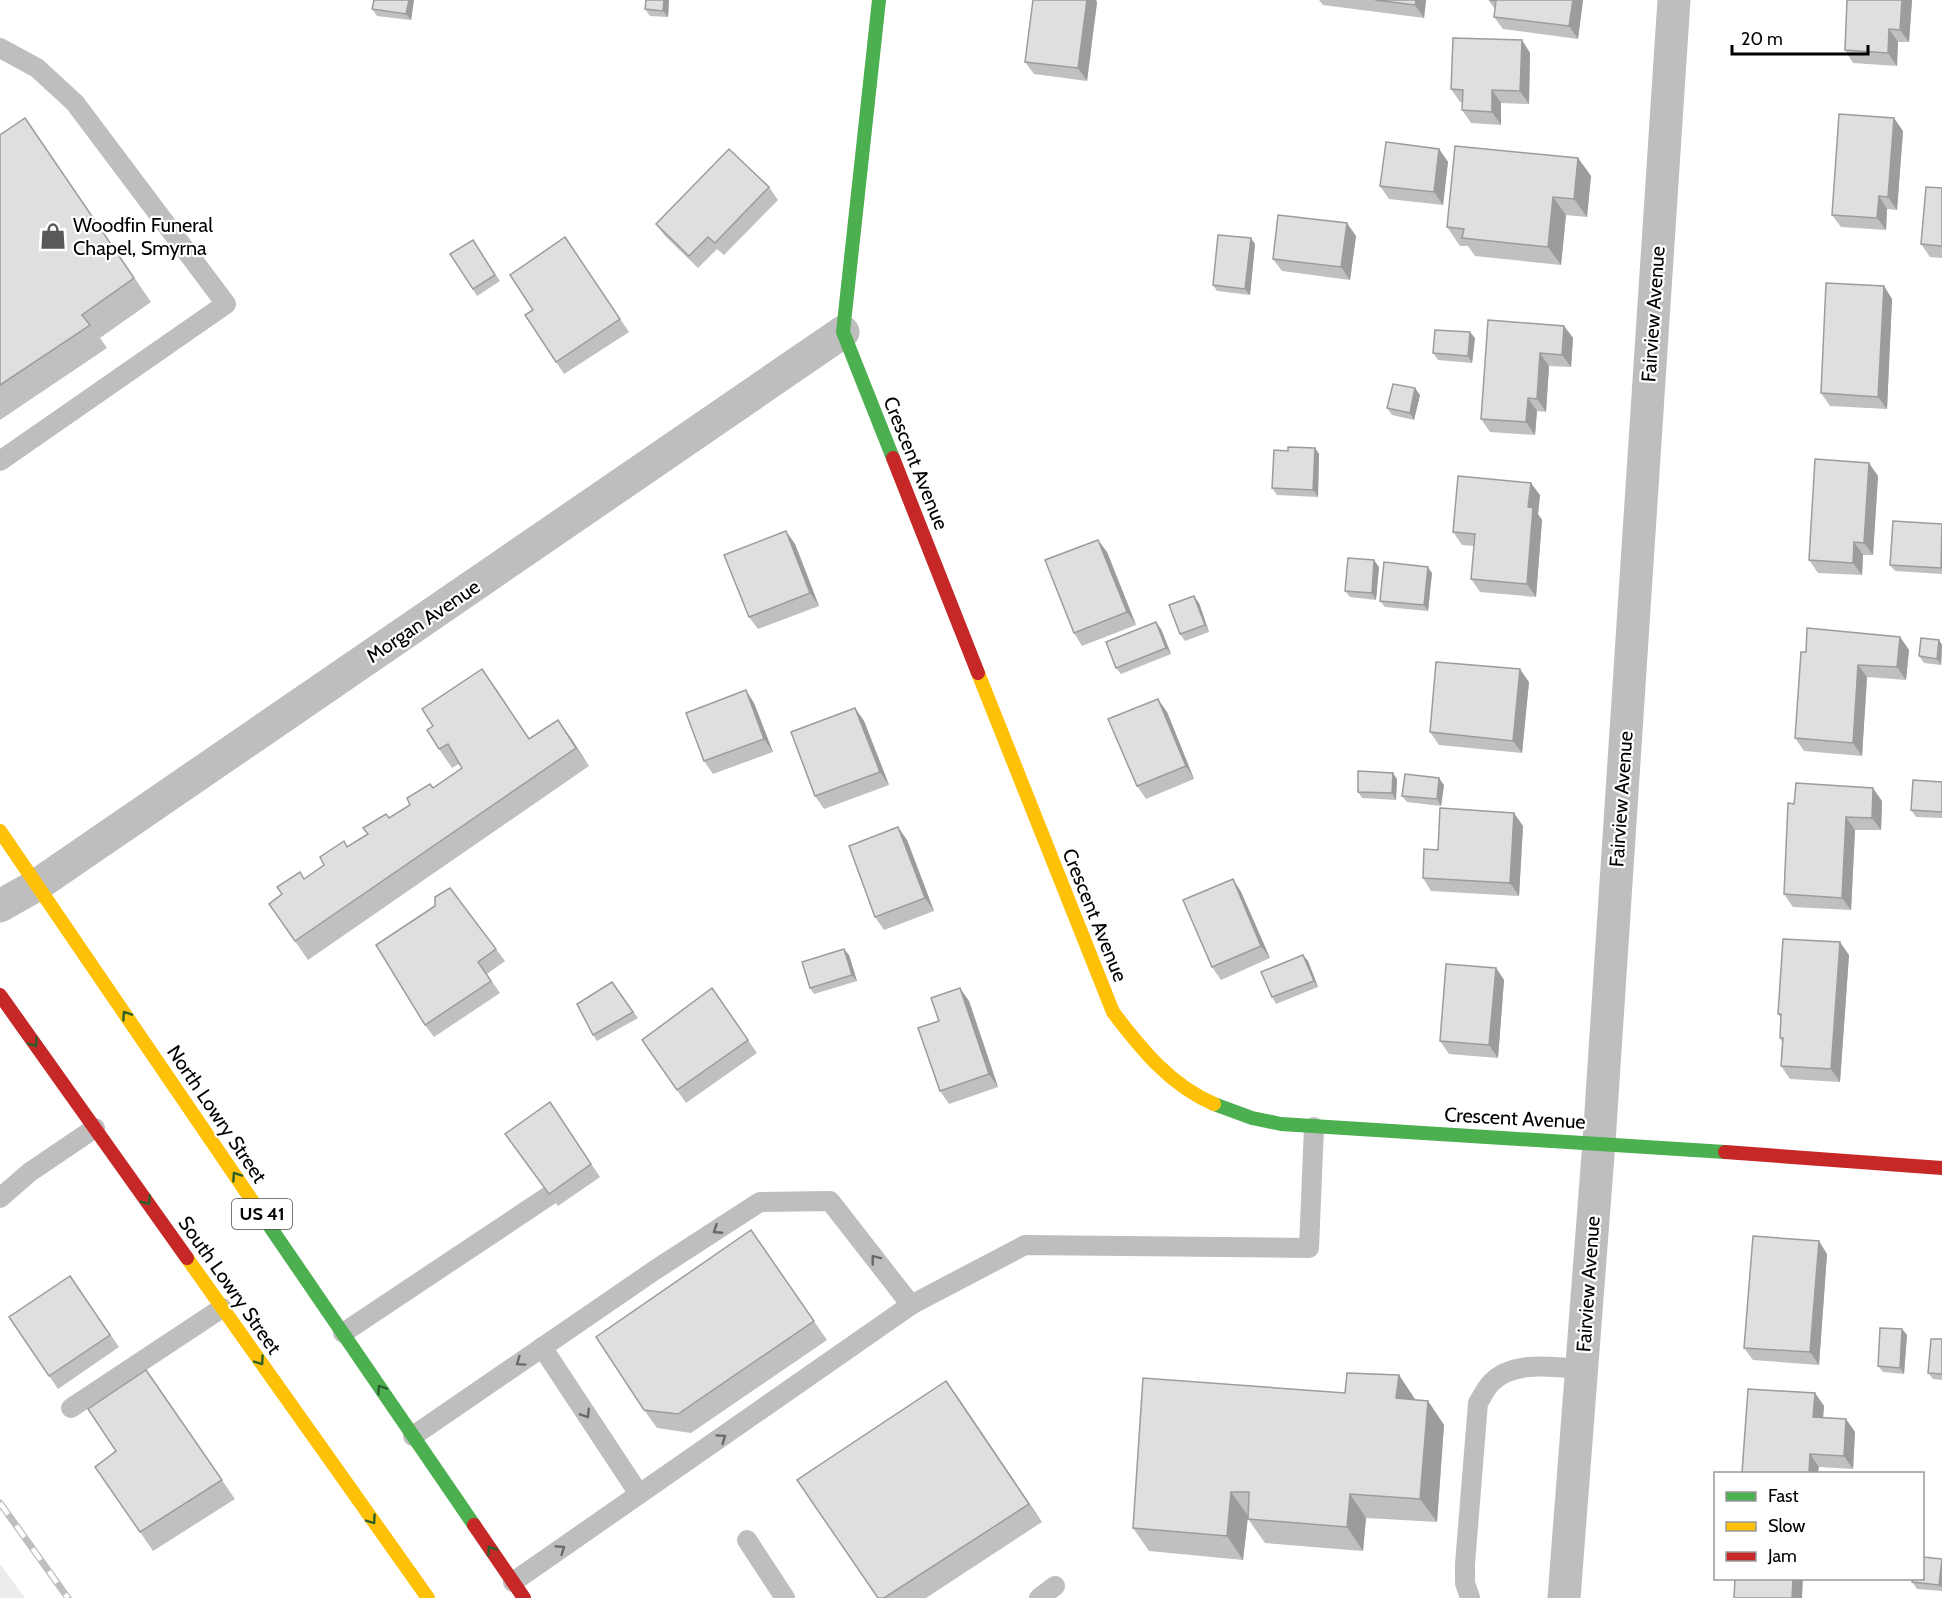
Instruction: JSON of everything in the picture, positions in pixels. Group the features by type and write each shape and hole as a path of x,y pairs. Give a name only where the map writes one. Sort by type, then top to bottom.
{"street":[{"name":"Crescent Avenue","path":"879,0 843,332 1113,1012 1139,1050 1188,1092 1248,1119 1314,1126 1599,1142 1942,1168"},
{"name":"Fairview Avenue","path":"1564,1598 1599,1142 1674,0"},
{"name":"Morgan Avenue","path":"0,906 37,885 843,332"},
{"name":"North Lowry Street","path":"0,831 519,1590"},
{"name":"South Lowry Street","path":"0,995 428,1598"}],"lane":[{"path":"0,48 37,68 75,103 226,304 0,461"},
{"path":"519,1590 639,1494 911,1305 1025,1245 1309,1248 1314,1126"},
{"path":"0,1198 30,1172 95,1128"},
{"path":"343,1333 550,1195"},
{"path":"414,1436 542,1347 760,1202 830,1201 911,1305"},
{"path":"71,1407 222,1308"},
{"path":"542,1347 639,1494"},
{"path":"1470,1598 1465,1583 1465,1564 1478,1403 1491,1382 1509,1372 1536,1366 1581,1369"},
{"path":"747,1540 785,1598"},
{"path":"1039,1598 1055,1586"}],"shaded area":[{"path":"0,1564 25,1598 0,1598"}],"building":[{"path":"374,0 409,0 406,14 372,9"},
{"path":"646,0 664,0 663,11 645,9"},
{"path":"1033,0 1087,0 1078,68 1025,62"},
{"path":"1375,0 1416,0 1415,5"},
{"path":"1489,0 1573,0 1569,26 1494,17 1496,1"},
{"path":"1847,0 1902,0 1900,30 1889,29 1888,53 1845,50"},
{"path":"1453,38 1522,40 1520,91 1492,90 1492,112 1462,110 1463,90 1451,89"},
{"path":"1839,114 1894,118 1888,197 1879,196 1877,218 1832,215"},
{"name":"Woodfin Funeral Chapel, Smyrna","path":"25,118 134,278 82,315 90,325 0,385 0,135"},
{"path":"1386,142 1439,149 1434,192 1380,186"},
{"path":"1455,146 1578,158 1574,199 1553,197 1548,247 1462,238 1464,229 1447,227"},
{"path":"729,149 769,187 715,243 708,237 689,256 656,224"},
{"path":"1926,187 1942,188 1942,246 1921,244"},
{"path":"1278,215 1347,223 1341,267 1273,259"},
{"path":"1218,235 1251,238 1245,289 1213,285"},
{"path":"565,237 620,319 556,362 525,315 533,310 510,275"},
{"path":"473,240 495,275 473,289 450,254"},
{"path":"1826,283 1884,286 1878,397 1821,393"},
{"path":"1488,320 1564,326 1562,355 1540,353 1537,399 1528,398 1526,422 1481,419"},
{"path":"1435,330 1470,332 1468,356 1433,353"},
{"path":"1393,384 1415,388 1410,413 1387,408"},
{"path":"1288,447 1315,448 1313,490 1272,488 1274,450 1288,451"},
{"path":"1815,459 1869,463 1864,543 1854,542 1853,563 1809,560"},
{"path":"1458,476 1531,483 1528,507 1533,508 1527,584 1471,579 1475,534 1453,532"},
{"path":"1893,521 1942,524 1941,568 1890,565"},
{"path":"786,531 810,593 749,617 724,555"},
{"path":"1098,540 1127,612 1074,633 1045,560"},
{"path":"1348,558 1374,560 1372,593 1345,591"},
{"path":"1384,562 1428,567 1424,605 1380,601"},
{"path":"1194,596 1205,625 1180,634 1169,605"},
{"path":"1156,622 1166,648 1116,668 1106,642"},
{"path":"1807,628 1900,637 1897,667 1858,665 1853,743 1795,738 1801,652 1806,652"},
{"path":"1921,638 1939,640 1937,659 1919,656"},
{"path":"1436,662 1520,669 1513,741 1430,732"},
{"path":"482,669 529,739 558,720 576,748 295,941 269,904 282,894 277,887 300,872 304,879 324,865 320,857 344,841 347,847 368,834 363,828 386,814 389,818 410,805 407,798 430,784 433,788 462,768 448,744 439,749 427,730 433,726 422,709"},
{"path":"746,690 764,739 704,761 686,713"},
{"path":"1158,699 1186,766 1137,786 1108,719"},
{"path":"855,708 880,772 815,796 791,732"},
{"path":"1358,771 1393,773 1392,793 1358,792"},
{"path":"1405,774 1439,778 1437,799 1402,796"},
{"path":"1913,780 1942,782 1942,812 1911,810"},
{"path":"1796,783 1873,788 1872,818 1846,817 1842,898 1784,894 1788,803 1794,804"},
{"path":"1440,808 1514,813 1510,883 1423,878 1424,849 1438,850"},
{"path":"898,827 925,898 875,917 849,846"},
{"path":"1233,879 1261,946 1212,967 1183,900"},
{"path":"450,888 496,949 478,962 491,981 425,1025 376,945 435,906 435,897"},
{"path":"1783,939 1840,942 1831,1069 1781,1066 1783,1038 1780,1038 1781,1014 1778,1014"},
{"path":"844,949 852,975 810,988 802,962"},
{"path":"1303,955 1314,981 1272,997 1261,972"},
{"path":"1446,964 1496,968 1489,1045 1440,1041"},
{"path":"612,982 633,1012 593,1035 577,1004"},
{"path":"712,988 748,1040 677,1090 642,1040"},
{"path":"960,988 989,1074 940,1091 918,1028 939,1021 931,998"},
{"path":"550,1102 591,1164 549,1194 505,1134"},
{"path":"751,1230 814,1321 678,1414 644,1410 596,1337"},
{"path":"1753,1236 1819,1241 1810,1352 1744,1348"},
{"path":"70,1276 110,1335 49,1376 9,1317"},
{"path":"1880,1328 1902,1329 1900,1368 1878,1366"},
{"path":"1931,1339 1942,1339 1942,1374 1928,1373"},
{"path":"146,1370 222,1480 140,1532 95,1467 116,1451 88,1409"},
{"path":"1347,1373 1399,1375 1396,1398 1428,1401 1420,1499 1350,1494 1347,1527 1248,1519 1249,1492 1231,1492 1227,1536 1133,1528 1143,1378 1345,1393"},
{"path":"946,1381 1029,1504 884,1598 878,1598 797,1480"},
{"path":"1748,1389 1815,1393 1813,1417 1846,1419 1844,1456 1810,1454 1809,1472 1742,1472"},
{"path":"1924,1557 1942,1559 1939,1585 1912,1582 1912,1580 1924,1580"},
{"path":"1735,1580 1793,1580 1792,1598 1734,1598"}],"railway":[{"path":"0,1503 68,1598"}],"traffic: fast":[{"path":"879,0 843,332 893,458"},
{"path":"1214,1104 1252,1118 1281,1124 1725,1152"},
{"path":"264,1218 474,1525"}],"traffic: slow":[{"path":"978,673 1113,1012 1134,1039 1170,1076 1198,1096 1214,1104"},
{"path":"0,831 264,1218"},
{"path":"187,1258 428,1598"}],"traffic: jam":[{"path":"893,458 978,673"},
{"path":"0,995 187,1258"},
{"path":"1725,1152 1942,1168"},
{"path":"474,1525 524,1598"}],"place":[{"name":"Woodfin Funeral Chapel, Smyrna","path":"53,236"}]}
